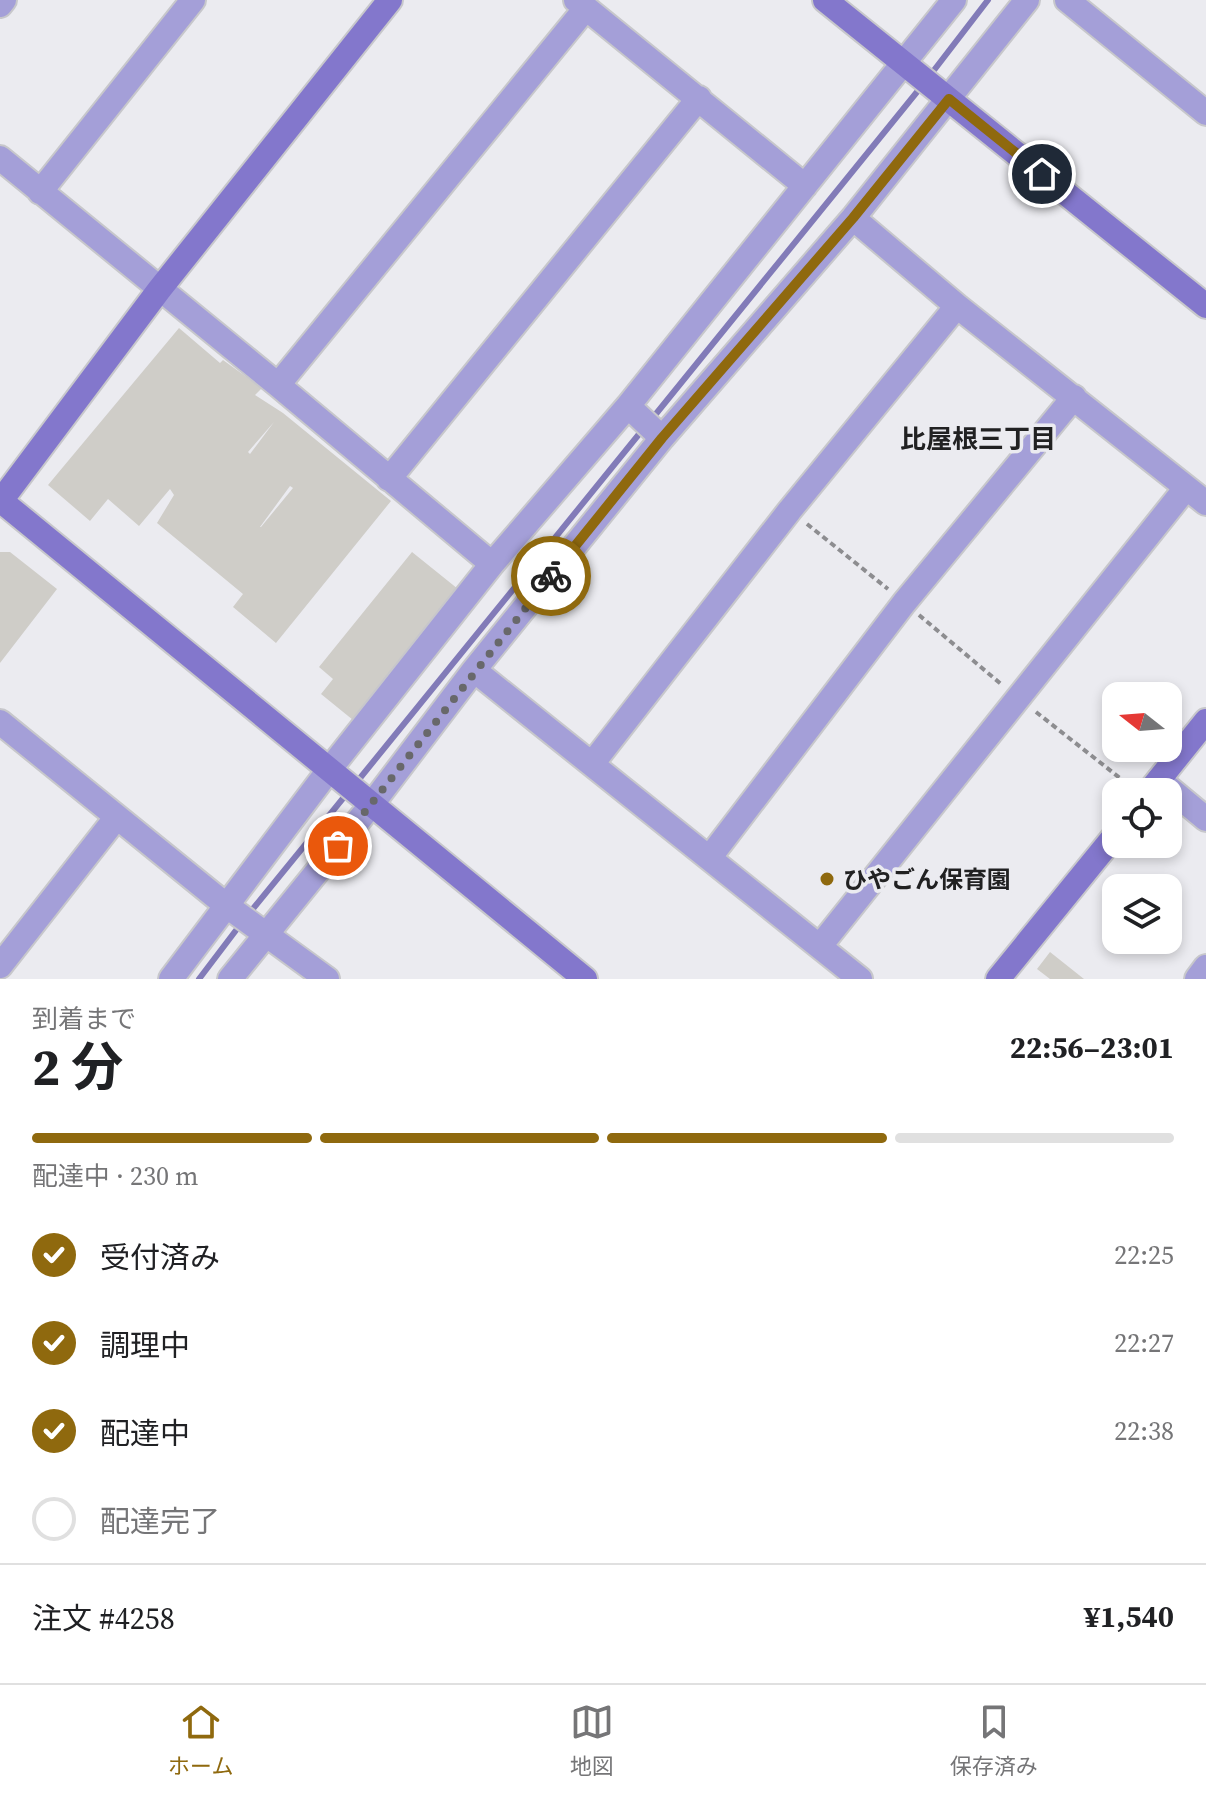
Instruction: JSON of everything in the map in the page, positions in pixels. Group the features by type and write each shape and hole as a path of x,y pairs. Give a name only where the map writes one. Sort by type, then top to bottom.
{"street":[{"path":"0,5 4,0"},
{"path":"40,192 193,0"},
{"path":"390,0 159,290 0,501 585,979"},
{"path":"825,0 1206,306"},
{"path":"171,979 334,774 492,564 628,406 805,186 908,68 954,0"},
{"path":"230,979 662,438 853,218 943,94 1027,0"},
{"path":"1067,0 1206,113"},
{"path":"278,385 581,4 805,186"},
{"path":"389,479 699,98"},
{"path":"0,158 492,564"},
{"path":"853,218 957,306 1206,503"},
{"path":"592,764 790,510 957,306"},
{"path":"710,857 904,603 1074,397"},
{"path":"628,406 662,438"},
{"path":"820,946 1186,488"},
{"path":"474,670 860,979"},
{"path":"1160,778 1206,721"},
{"path":"2,729 230,908 327,979"},
{"path":"1182,804 1206,819"},
{"path":"0,966 116,818"},
{"path":"998,979 1102,851"},
{"path":"1197,979 1206,967"}],"path":[{"path":"790,510 1119,778"}],"building":[{"path":"179,328 220,363 223,360 262,388 255,395 283,413 391,501 276,643 233,607 243,594 157,523 174,495 170,489 139,526 108,499 90,521 48,485","holes":["274,422 250,454 248,452","290,486 293,488 260,527"]},
{"path":"0,552 10,552 57,589 0,663"},
{"path":"412,552 458,589 353,720 321,694 333,679 319,667"},
{"path":"1050,952 1084,979 1050,979 1037,969"}],"waterway":[{"path":"928,78 988,0"},
{"path":"651,420 921,87"},
{"path":"356,783 644,428"},
{"path":"247,916 349,791"},
{"path":"199,979 240,925"}],"way so far":[{"path":"338,846 551,576"}],"place":[{"name":"ひやごん保育園","path":"827,879"}],"district":[{"name":"比屋根三丁目","path":"978,439"}],"route":[{"path":"551,576 662,438 853,218 949,99 1042,174"}]}
